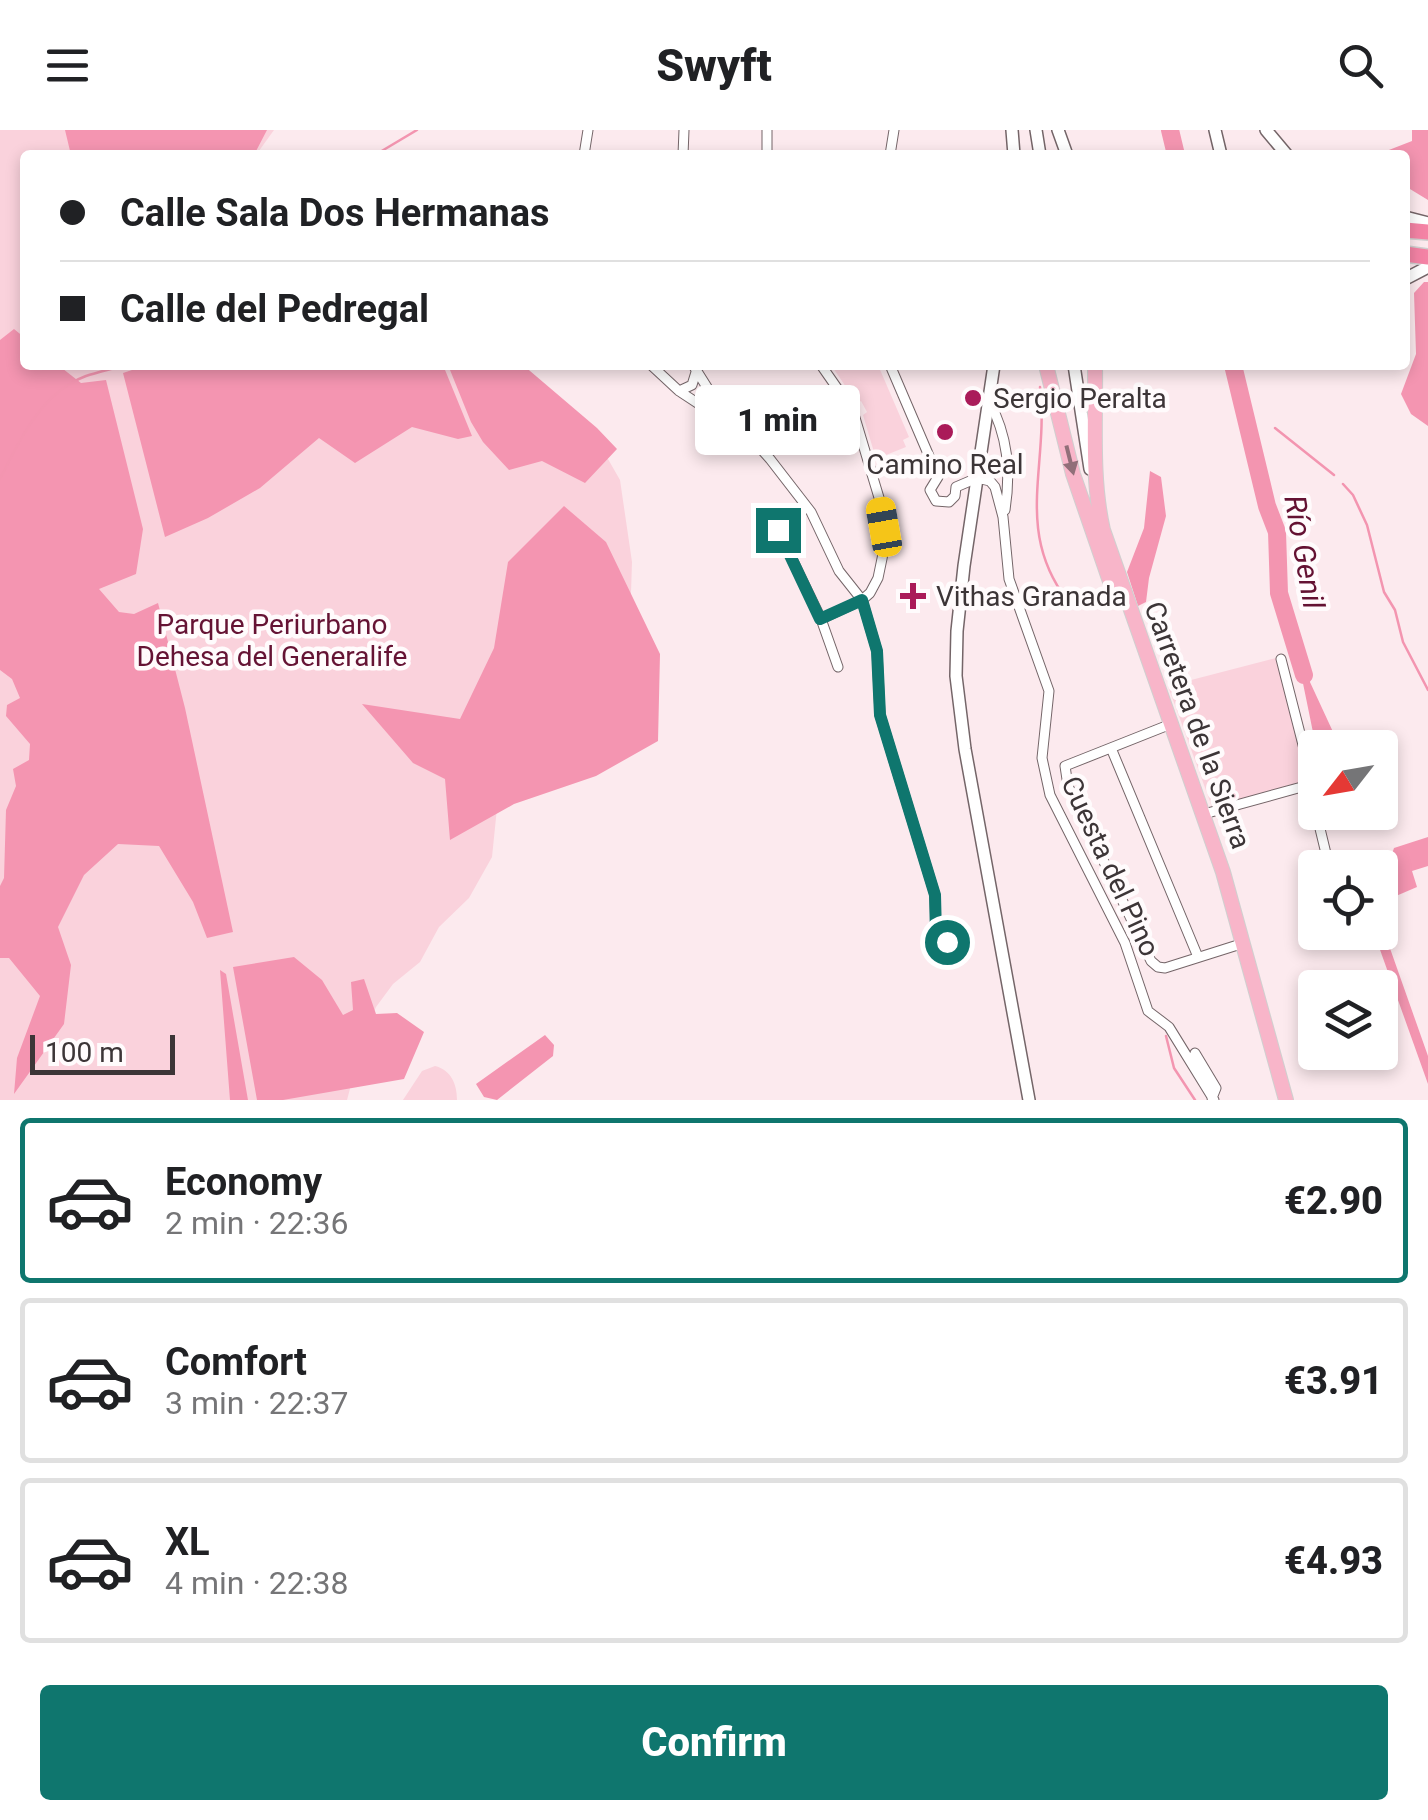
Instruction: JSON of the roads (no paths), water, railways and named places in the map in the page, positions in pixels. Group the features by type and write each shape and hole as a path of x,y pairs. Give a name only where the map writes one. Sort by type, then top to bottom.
{"main road":[{"path":"1047,370 1090,529 1131,635 1152,669"},
{"path":"1094,370 1098,465 1095,492"},
{"name":"Carretera de la Sierra","path":"1095,492 1114,566 1204,814 1286,1100"}],"street":[{"path":"1266,130 1282,150"},
{"path":"657,370 679,390 752,440 789,480 811,512 839,571 862,600 877,651 880,715 935,895 936,934"},
{"path":"679,390 692,385 694,370"},
{"path":"695,370 728,421"},
{"path":"820,619 870,593 882,565 884,527 853,412 824,370"},
{"path":"892,370 938,477"},
{"path":"993,370 956,631 956,676 965,748 1028,1100"},
{"name":"Carretera de la Sierra","path":"1075,370 1095,492"},
{"name":"Cuesta del Pino","path":"989,401 1002,426 1007,453 1009,482 1002,517"},
{"path":"956,487 948,477 938,477 930,490 936,501 945,503 952,500 956,487 977,478"},
{"name":"Cuesta del Pino","path":"977,478 990,481 995,487 1009,579 1042,662 1049,691 1042,758 1050,795 1125,943 1148,1011 1169,1027 1213,1099"},
{"path":"778,530 838,667"},
{"path":"1281,659 1299,730"},
{"path":"1172,724 1065,766 1073,801 1151,961 1158,968 1244,943"},
{"path":"1111,748 1198,957"},
{"path":"1204,814 1298,787"},
{"path":"1195,1053 1216,1088 1213,1099"}],"waterway":[{"path":"383,150 417,130"},
{"name":"Río Genil","path":"1170,130 1175,150"},
{"path":"0,479 44,406 70,384 107,370"},
{"name":"Río Genil","path":"1234,370 1267,506 1277,532 1279,593 1304,675"},
{"path":"1040,387 1037,518 1048,568 1062,593"},
{"path":"1275,428 1334,475"},
{"path":"1343,484 1353,495 1367,525 1384,592 1395,610 1403,642 1428,690"},
{"path":"1166,1036 1174,1068 1195,1100"}],"place":[{"name":"Sergio Peralta","path":"973,398"},
{"name":"Camino Real","path":"945,432"},
{"name":"Vithas Granada","path":"913,596"}],"park label":[{"name":"Parque Periurbano Dehesa del Generalife","path":"272,640"}]}
